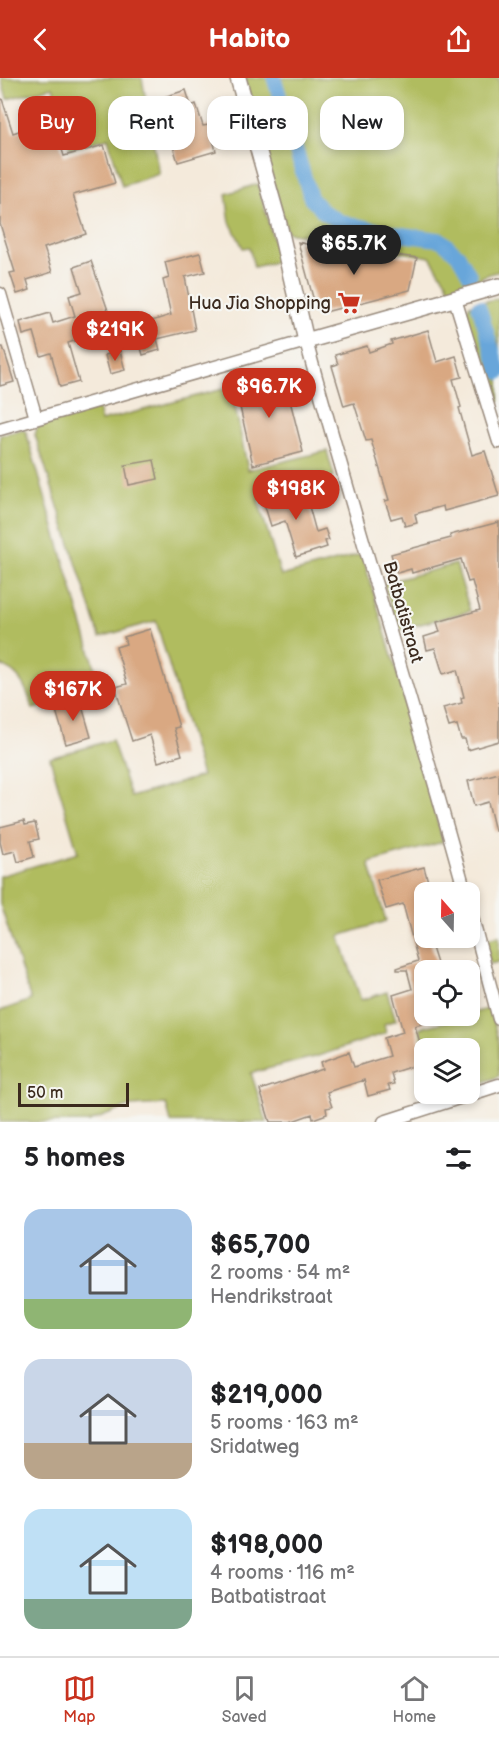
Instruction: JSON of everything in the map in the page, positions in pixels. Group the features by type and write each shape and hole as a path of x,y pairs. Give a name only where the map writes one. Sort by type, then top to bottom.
{"street":[{"path":"238,78 278,220 306,341"},
{"path":"0,429 499,286"},
{"path":"0,294 36,418"},
{"path":"455,299 499,442"},
{"name":"Batbatistraat","path":"306,341 336,452 462,882"},
{"path":"480,948 499,1019"},
{"path":"384,1122 499,1085"}],"green space":[{"path":"1,78 142,78 145,96 108,96 108,138 96,141 96,96 55,96 53,87 7,99"},
{"path":"244,78 499,78 499,271 481,277 483,284 450,293 447,283 430,257 287,232 264,150 308,150 308,96 249,96"},
{"path":"112,150 155,150 159,174 122,186"},
{"path":"258,184 279,261 254,267 249,247 243,248 230,222 226,194"},
{"path":"499,298 498,401 490,396 465,312 470,305"},
{"path":"231,387 248,470 327,451 334,476 258,500 281,576 362,554 409,714 443,842 369,863 386,921 339,936 361,1000 387,992 396,1020 384,1024 386,1033 318,1056 251,1073 267,1122 171,1122 166,1104 130,1106 89,1122 0,1122 0,1011 31,1000 0,904 0,876 78,853 50,758 112,740 131,797 202,776 156,621 100,637 35,435 37,428 43,424 98,408 101,421"},
{"path":"23,429 26,432 101,688 33,709 18,677 0,665 0,435"},
{"path":"456,564 470,611 398,630 384,583"},
{"path":"499,936 499,962 490,964 484,940"},
{"path":"490,1008 499,1043 499,1076 480,1084 480,1038 422,1038 419,1028 480,1026 480,1011"}],"building":[{"path":"186,90 188,96 167,96"},
{"path":"2,99 13,133 18,131 18,150 62,150 64,156 86,150 96,150 96,147 104,145 115,183 73,195 86,234 44,248 52,272 27,280 30,290 17,294 10,273 15,272 0,224 0,100"},
{"path":"196,104 203,126 207,125 207,150 216,151 178,162 174,150 195,150"},
{"path":"298,242 340,252 341,248 417,258 410,290 325,312 324,308 315,305"},
{"path":"200,253 205,272 185,277 195,330 157,339 160,350 143,355 135,326 171,315 163,280 169,278 165,262"},
{"path":"91,261 114,328 68,343 79,382 60,387 51,353 41,356 34,332 23,335 20,322 50,313 53,323 75,316 69,296 82,292 74,267"},
{"path":"428,330 437,362 456,356 462,377 453,379 472,455 485,451 499,496 444,511 443,506 415,514 417,523 405,526 402,516 391,519 385,501 389,500 371,440 366,441 354,403 344,406 332,366 338,364 335,355 367,346 369,352 392,344 391,341"},
{"path":"0,347 3,347 14,382 0,386"},
{"path":"120,351 125,370 110,374 105,355"},
{"path":"283,373 303,452 253,465 235,385"},
{"path":"154,460 158,479 129,485 125,465"},
{"path":"304,488 316,532 325,529 329,540 325,541 327,547 296,557 285,521 271,526 263,500"},
{"path":"499,522 499,741 468,750 465,739 461,739 457,725 449,727 443,708 462,703 461,698 464,697 457,670 443,674 435,648 427,650 424,637 440,632 437,622 480,610 472,581 468,582 461,559 412,573 411,569 397,573 391,554"},
{"path":"150,629 179,727 174,728 182,755 158,762 150,735 132,741 115,687 127,684 116,647 126,644 124,637"},
{"path":"80,699 91,737 66,744 55,707"},
{"path":"499,773 499,830 495,831 488,802 474,806 468,781"},
{"path":"24,821 25,825 35,823 39,839 30,841 34,857 18,862 15,851 3,854 0,827"},
{"path":"424,867 428,882 414,882 414,946 403,904 386,909 377,880"},
{"path":"415,948 432,948 436,960 418,960"},
{"path":"414,962 414,1026 419,1038 414,1038 414,1066 391,1073 394,1084 388,1085 390,1090 368,1096 364,1080 327,1092 332,1107 326,1108 327,1114 313,1119 312,1114 290,1122 270,1122 260,1090 323,1069 321,1062 349,1052 354,1067 389,1056 384,1038 403,1032 393,995 412,989 407,970 397,970 397,968"}],"waterway":[{"path":"274,78 311,199 324,212 341,222 391,233 441,240 458,255 470,276"},
{"path":"479,307 499,372"}],"place":[{"name":"Hua Jia Shopping","path":"349,303"}]}
